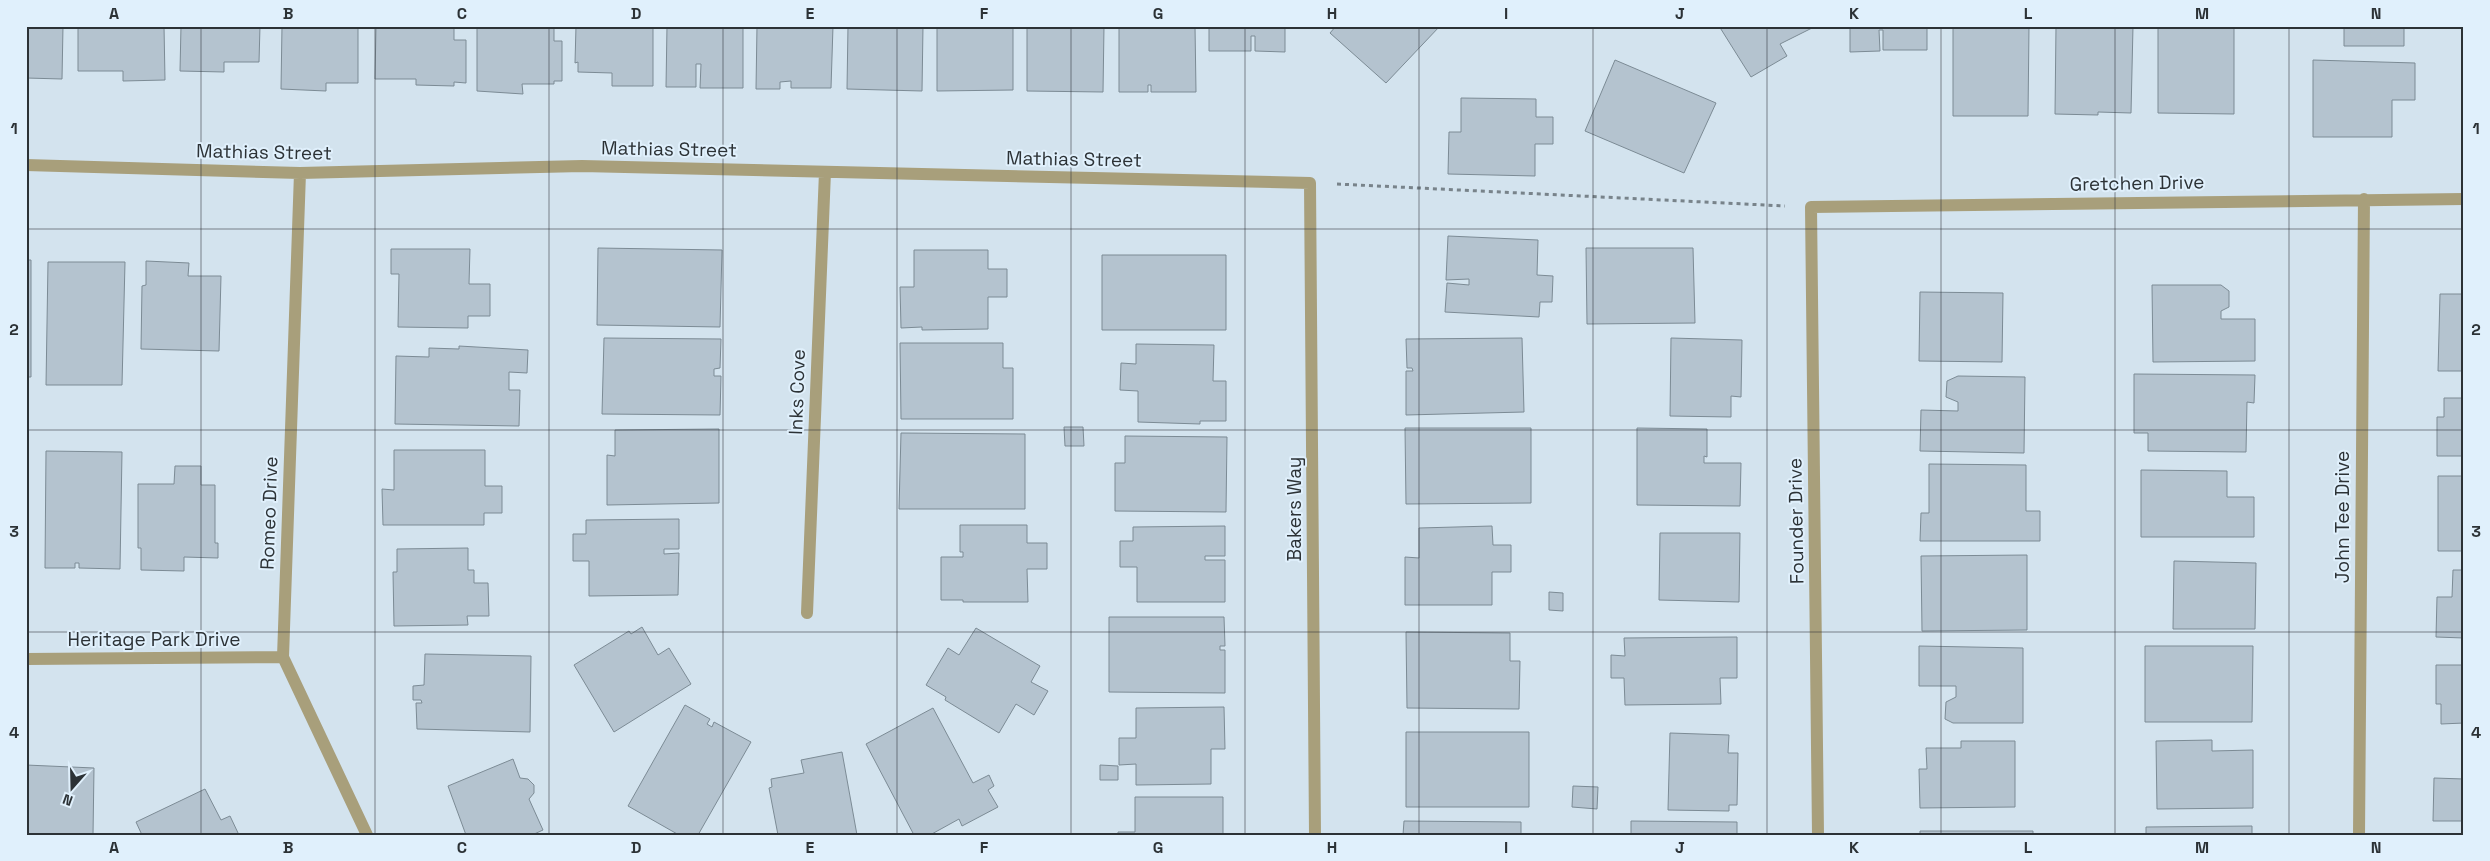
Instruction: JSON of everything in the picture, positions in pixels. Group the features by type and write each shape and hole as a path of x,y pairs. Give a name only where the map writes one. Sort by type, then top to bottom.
{"street":[{"name":"Mathias Street","path":"26,165 300,173 582,166 1310,183"},
{"name":"Inks Cove","path":"807,613 825,172"},
{"name":"Romeo Drive","path":"300,173 283,657 367,835"},
{"name":"Bakers Way","path":"1310,183 1315,835"},
{"name":"John Tee Drive","path":"2359,835 2364,199"},
{"name":"Gretchen Drive","path":"1811,207 2464,199"},
{"name":"Founder Drive","path":"1811,207 1818,835"},
{"name":"Heritage Park Drive","path":"26,659 283,657"}],"path":[{"path":"1310,183 1811,207"}],"building":[{"path":"26,26 63,26 62,79 26,78"},
{"path":"78,26 164,26 165,80 123,81 123,71 78,71"},
{"path":"181,26 260,26 259,62 224,62 224,72 180,71"},
{"path":"282,26 358,26 358,83 326,83 326,91 281,89"},
{"path":"376,26 454,26 454,40 466,40 466,83 454,82 454,86 416,85 416,79 375,79"},
{"path":"477,26 554,26 554,41 562,41 562,81 554,81 554,84 522,84 523,94 477,91"},
{"path":"576,26 653,26 653,86 612,86 612,73 578,72 578,62 575,63"},
{"path":"667,26 743,26 743,88 700,88 701,64 696,64 696,87 666,87"},
{"path":"757,26 833,26 831,88 791,88 791,81 780,82 780,89 756,89"},
{"path":"848,26 923,26 922,91 847,89"},
{"path":"937,26 1013,26 1013,90 937,91"},
{"path":"1027,26 1104,26 1103,92 1027,91"},
{"path":"1119,26 1195,26 1196,92 1151,92 1151,85 1148,85 1148,92 1119,92"},
{"path":"1209,26 1285,26 1285,52 1255,51 1255,36 1251,36 1251,51 1209,51"},
{"path":"1336,26 1440,26 1386,83 1330,33"},
{"path":"1719,26 1811,26 1812,28 1780,44 1787,56 1751,77"},
{"path":"1850,26 1927,26 1927,50 1883,50 1883,30 1879,30 1880,51 1850,52"},
{"path":"1953,26 2029,26 2028,116 1953,116"},
{"path":"2056,26 2133,26 2131,113 2098,112 2098,115 2055,114"},
{"path":"2158,26 2234,26 2234,114 2158,113"},
{"path":"2344,26 2404,26 2404,46 2344,46"},
{"path":"1615,60 1716,103 1684,173 1585,131"},
{"path":"2313,60 2415,63 2415,100 2392,100 2392,137 2313,137"},
{"path":"1461,98 1536,99 1536,117 1553,117 1553,144 1535,144 1535,176 1448,174 1449,132 1461,132"},
{"path":"1448,236 1538,240 1537,275 1553,276 1552,302 1540,302 1539,317 1445,312 1447,283 1469,285 1469,279 1446,280"},
{"path":"598,248 722,250 720,327 597,325"},
{"path":"1586,248 1693,248 1695,323 1587,324"},
{"path":"391,249 470,249 469,284 490,284 490,316 468,316 468,328 398,327 399,274 391,274"},
{"path":"914,250 988,250 988,269 1007,269 1007,297 988,297 988,329 922,330 922,327 901,328 900,287 914,287"},
{"path":"1102,255 1226,255 1226,330 1102,330"},
{"path":"26,260 31,260 31,377 26,377"},
{"path":"146,261 189,263 188,276 221,276 219,351 141,349 142,286 146,285"},
{"path":"48,262 125,262 122,385 46,385"},
{"path":"2152,285 2221,285 2229,291 2229,307 2221,311 2221,319 2255,319 2255,361 2153,362"},
{"path":"1920,292 2003,293 2002,362 1919,361"},
{"path":"2440,294 2464,294 2464,371 2438,371"},
{"path":"604,338 721,339 720,368 714,369 714,376 721,376 720,415 602,414"},
{"path":"1522,338 1524,412 1406,415 1406,371 1413,371 1412,368 1407,368 1406,339"},
{"path":"1671,338 1742,340 1741,397 1731,396 1731,417 1670,416"},
{"path":"900,343 1003,343 1003,368 1013,368 1013,419 901,419"},
{"path":"1136,344 1214,345 1213,381 1226,381 1226,421 1200,421 1200,424 1138,422 1138,391 1120,390 1121,363 1136,364"},
{"path":"459,346 528,350 527,373 509,372 509,390 520,390 519,426 395,424 396,356 429,357 429,348 459,349"},
{"path":"2134,374 2255,375 2254,403 2247,402 2246,452 2148,451 2148,433 2134,433"},
{"path":"1958,376 2025,377 2024,453 1920,451 1921,410 1958,411 1958,402 1946,397 1947,381"},
{"path":"2444,398 2464,398 2464,456 2437,456 2437,417 2444,417"},
{"path":"1064,427 1083,427 1084,446 1065,446"},
{"path":"1405,428 1531,428 1531,503 1406,504"},
{"path":"1637,428 1707,429 1707,457 1704,456 1704,463 1741,463 1740,506 1637,505"},
{"path":"719,429 719,503 607,505 607,455 615,456 615,430"},
{"path":"901,433 1025,434 1025,509 899,509"},
{"path":"1125,436 1227,437 1226,512 1115,511 1115,463 1125,463"},
{"path":"394,450 485,450 485,486 502,486 502,513 484,513 484,525 383,525 382,489 394,490"},
{"path":"46,451 122,452 120,569 79,568 79,563 75,563 75,568 45,568"},
{"path":"1929,464 2026,465 2026,511 2040,511 2040,541 1920,541 1921,513 1929,513"},
{"path":"175,466 201,466 201,485 215,485 215,543 218,543 218,558 184,557 184,571 141,570 141,548 138,548 138,484 174,484"},
{"path":"2141,470 2227,471 2227,497 2254,497 2254,537 2141,537"},
{"path":"2438,476 2464,476 2464,551 2438,551"},
{"path":"679,519 679,549 664,549 664,554 679,553 678,595 589,596 589,561 573,561 573,534 586,534 586,520"},
{"path":"960,525 1027,525 1027,543 1047,543 1047,569 1027,569 1028,602 941,600 941,557 963,557 963,552 960,552"},
{"path":"1225,526 1225,556 1205,556 1205,560 1225,560 1225,602 1137,602 1137,567 1120,567 1120,541 1133,541 1133,527"},
{"path":"1492,526 1493,545 1511,545 1511,572 1492,572 1492,605 1405,605 1405,557 1419,558 1419,528"},
{"path":"1660,533 1740,533 1739,602 1659,600"},
{"path":"468,548 468,570 474,570 474,583 488,583 489,616 467,616 468,625 394,626 393,572 397,572 397,549"},
{"path":"2027,555 2027,630 1922,631 1921,556"},
{"path":"2174,561 2256,563 2255,629 2173,629"},
{"path":"2453,570 2464,570 2464,638 2436,637 2437,597 2452,597"},
{"path":"1549,592 1563,593 1563,611 1549,610"},
{"path":"1109,617 1224,617 1225,646 1220,646 1220,650 1225,650 1225,693 1109,692"},
{"path":"642,627 658,655 669,648 691,684 614,732 574,665 629,631 631,634"},
{"path":"976,628 1040,666 1031,682 1048,691 1034,715 1016,704 999,733 945,700 946,697 926,685 948,648 959,655"},
{"path":"1406,632 1510,633 1510,661 1520,661 1519,709 1407,708"},
{"path":"1737,637 1737,678 1720,678 1721,704 1625,705 1624,678 1611,678 1611,655 1625,656 1624,638"},
{"path":"1919,646 2023,648 2023,723 1953,723 1945,719 1946,702 1956,697 1956,686 1919,686"},
{"path":"2145,646 2253,646 2252,722 2145,722"},
{"path":"425,654 531,656 530,732 417,729 416,703 422,703 421,700 413,700 413,686 424,685"},
{"path":"2436,665 2464,665 2464,723 2441,724 2441,704 2436,704"},
{"path":"685,705 710,719 707,724 712,727 714,722 751,742 698,835 679,835 628,806"},
{"path":"1224,707 1225,749 1211,749 1211,784 1136,785 1136,764 1119,765 1119,738 1136,738 1136,708"},
{"path":"933,708 973,783 989,775 994,786 988,790 998,807 962,826 959,819 930,835 914,835 866,744"},
{"path":"1406,732 1529,732 1529,807 1406,807"},
{"path":"1670,733 1729,735 1728,753 1738,753 1737,805 1729,805 1729,811 1668,810"},
{"path":"2212,740 2212,751 2253,750 2253,808 2157,809 2156,741"},
{"path":"1961,741 2015,741 2015,807 1920,808 1919,769 1927,769 1926,748 1961,748"},
{"path":"842,752 857,835 778,835 769,788 772,787 771,779 804,773 801,760"},
{"path":"513,759 520,778 528,779 534,785 534,793 529,799 543,830 532,835 466,835 448,786"},
{"path":"26,765 94,768 93,835 26,835"},
{"path":"1100,765 1118,766 1118,780 1100,780"},
{"path":"2434,778 2464,779 2464,821 2433,821"},
{"path":"1573,786 1598,787 1597,809 1572,807"},
{"path":"205,789 221,820 230,816 239,835 142,835 136,822"},
{"path":"1135,797 1223,797 1223,835 1118,835 1118,832 1135,832"},
{"path":"1404,821 1521,822 1521,835 1403,835"},
{"path":"1631,821 1737,822 1737,835 1631,835"},
{"path":"2252,826 2252,835 2146,835 2146,827"},
{"path":"1920,831 2033,831 2033,835 1920,835"}]}
